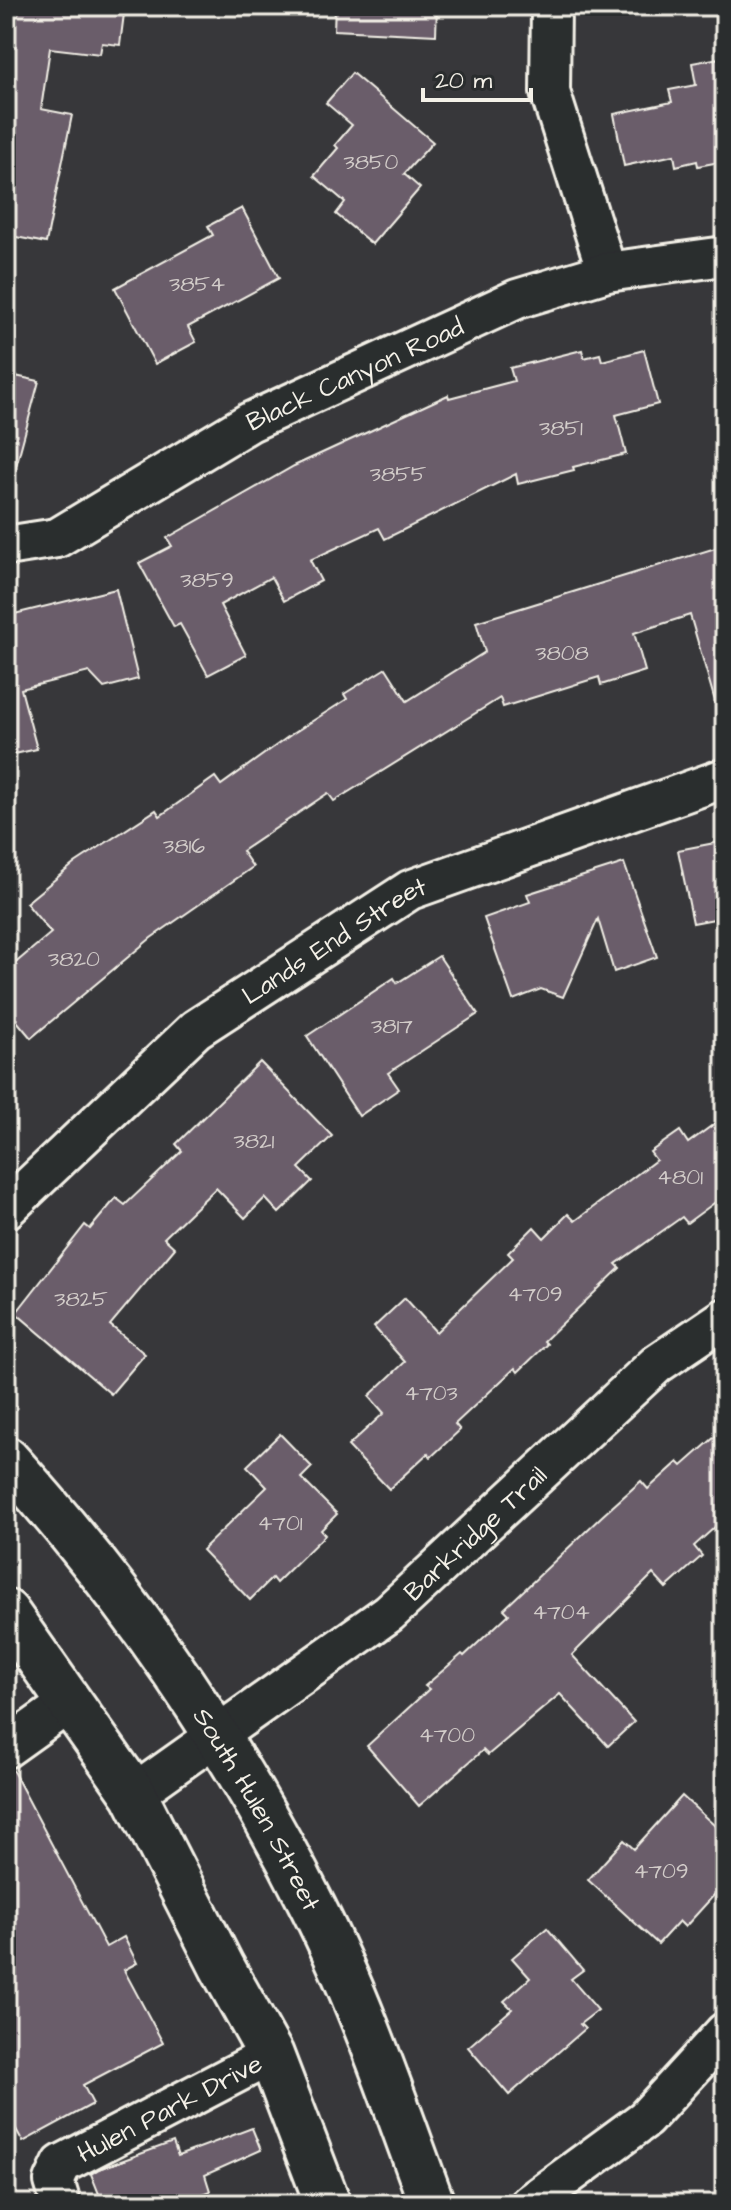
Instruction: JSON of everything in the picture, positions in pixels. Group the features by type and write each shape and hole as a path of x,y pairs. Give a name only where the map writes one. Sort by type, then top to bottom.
{"main road":[{"name":"South Hulen Street","path":"6,1459 124,1599 216,1737 281,1846 340,1965 432,2204"},
{"path":"6,1612 134,1794 222,1967 271,2055 328,2204"}],"street":[{"path":"551,6 550,92 607,272"},
{"name":"Black Canyon Road","path":"6,546 57,538 250,422 517,299 607,272 725,256"},
{"name":"Lands End Street","path":"6,1209 196,1029 410,890 725,778"},
{"name":"Barkridge Trail","path":"134,1794 389,1613 657,1364 725,1318"},
{"path":"6,1748 69,1703"},
{"path":"529,2204 645,2119 725,2032"},
{"name":"Hulen Park Drive","path":"61,2204 54,2181 62,2164 271,2055"}],"building":[{"path":"6,6 125,6 120,45 102,43 100,54 50,48 41,109 72,115 46,243 6,235"},
{"path":"335,6 437,6 436,35 334,30"},
{"path":"725,57 725,161 698,166 697,161 676,166 674,155 624,166 614,114 672,102 669,90 696,85 692,63"},
{"path":"352,73 433,142 404,174 420,188 372,244 336,214 345,202 314,176 338,148 335,145 352,125 326,103"},
{"path":"242,208 279,278 188,327 196,342 155,364 115,288 213,235 208,226"},
{"path":"582,350 584,358 600,354 602,361 644,350 658,404 616,415 626,454 518,484 516,474 385,539 379,528 310,560 321,581 284,601 271,577 220,605 246,655 208,675 180,624 174,627 139,563 172,546 167,538 294,466 448,395 449,398 514,381 510,368"},
{"path":"6,374 39,381 15,470 6,469"},
{"path":"725,545 725,707 717,708 690,615 634,633 645,671 601,685 599,677 503,707 500,698 334,801 328,793 242,851 253,867 151,938 31,1038 6,1008 6,971 51,933 26,903 75,863 156,810 160,816 215,777 221,785 347,699 344,694 386,668 407,701 485,652 476,622"},
{"path":"116,589 138,679 104,688 89,672 21,689 37,749 6,756 6,616"},
{"path":"725,841 725,917 693,923 678,850"},
{"path":"624,863 657,957 614,972 598,919 563,997 541,989 513,1000 484,918 530,902 527,894"},
{"path":"439,956 478,1014 388,1073 399,1089 359,1116 307,1036 394,978 397,983"},
{"path":"260,1062 332,1136 299,1168 312,1181 279,1213 265,1198 245,1218 216,1188 164,1238 175,1248 110,1325 145,1354 111,1394 16,1313 85,1225 90,1229 116,1198 125,1205 182,1151 176,1144"},
{"path":"725,1116 725,1195 687,1223 682,1217 616,1264 620,1268 544,1341 547,1344 518,1372 515,1368 455,1424 460,1430 431,1457 428,1453 389,1489 348,1446 384,1413 369,1396 405,1362 374,1327 405,1298 436,1332 513,1258 508,1253 534,1227 544,1238 568,1214 575,1221 656,1160 650,1152 680,1131 688,1143"},
{"path":"725,1428 725,1518 694,1546 702,1556 666,1588 653,1574 572,1655 634,1722 608,1746 560,1694 488,1755 483,1750 419,1806 367,1746 429,1689 425,1686 462,1654 464,1656 509,1614 504,1609 641,1481 648,1489 678,1462 682,1466"},
{"path":"280,1434 312,1467 301,1478 337,1514 321,1530 325,1535 276,1583 272,1578 250,1600 202,1550 267,1487 247,1466"},
{"path":"12,1769 106,1947 124,1937 137,1963 124,1970 163,2043 83,2085 93,2104 23,2142 6,2111 6,1770"},
{"path":"682,1796 725,1835 725,1883 685,1927 679,1921 658,1944 588,1880 624,1840 634,1849"},
{"path":"547,1928 583,1970 571,1979 598,2010 580,2024 585,2029 509,2095 468,2047 512,2009 504,2001 530,1978 512,1958"},
{"path":"252,2128 261,2150 205,2175 210,2191 194,2197 197,2204 103,2204 91,2174 173,2142 178,2156"}]}
